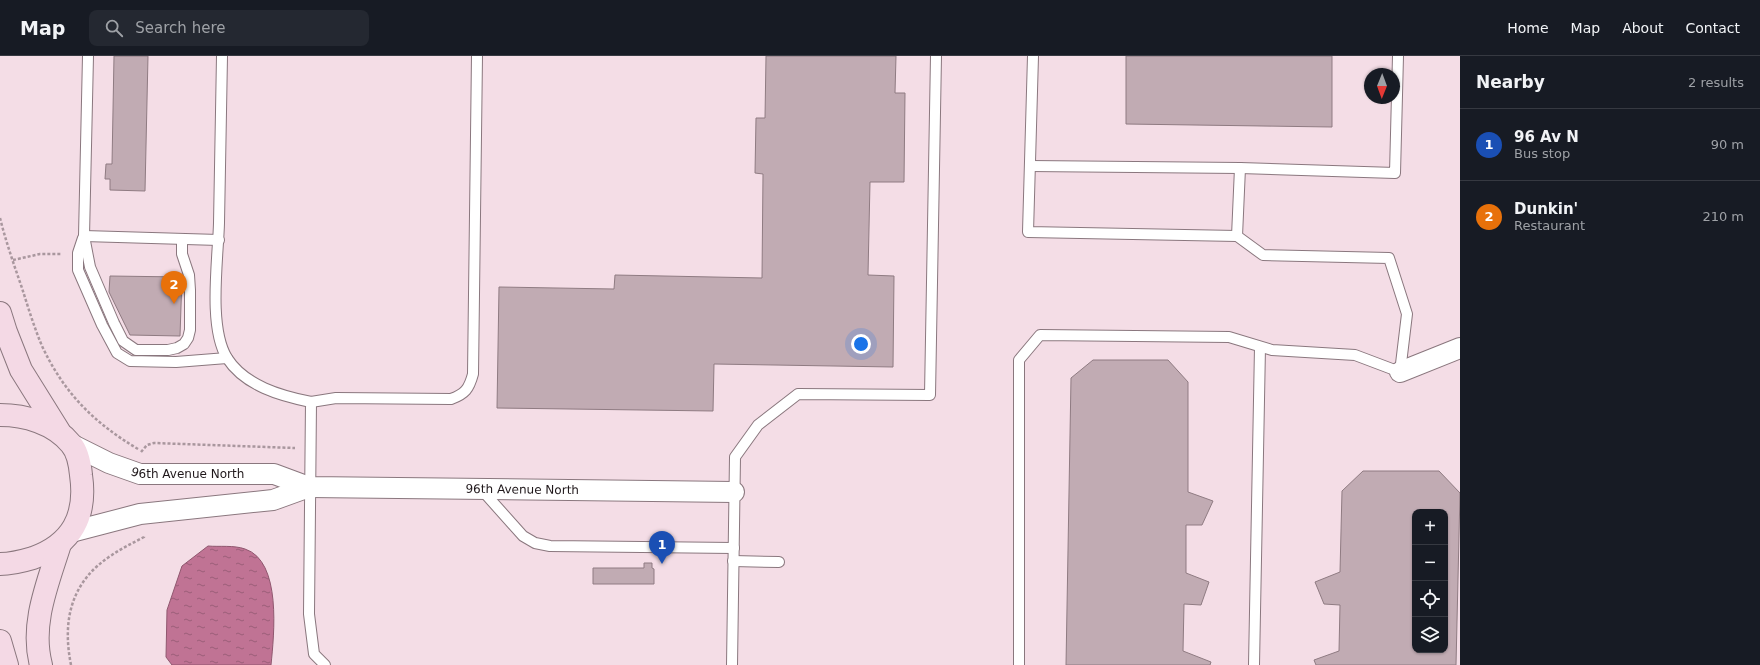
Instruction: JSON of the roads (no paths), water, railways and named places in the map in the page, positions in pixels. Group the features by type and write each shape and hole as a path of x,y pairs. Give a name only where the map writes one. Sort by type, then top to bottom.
{"main road":[{"path":"0,313 21,370 77,455 83,491 80,513 66,538 39,614 37,649 41,665"},
{"path":"0,415 18,415 38,421 66,439"},
{"path":"0,564 25,560 42,554 66,538"},
{"path":"0,641 7,665"}],"street":[{"path":"1400,372 1460,348"},
{"name":"96th Avenue North","path":"66,439 109,463 140,474 274,474 309,487 734,492"},
{"name":"96th Avenue North","path":"66,538 140,514 273,500 309,487"}],"lane":[{"path":"88,56 84,236 90,267 123,341 136,350 168,350 184,344 188,338 190,330 190,290 189,275 182,254 182,240"},
{"path":"222,56 219,240 216,300 220,342 227,358 240,374 262,387 288,398 311,402 336,398 451,399 463,395 469,387 472,374 477,56"},
{"path":"732,665 735,456 758,425 798,394 930,395 936,56"},
{"path":"1019,665 1019,360 1040,335 1229,337 1272,350 1355,355 1400,372 1407,314 1388,258 1263,255 1237,236 1028,232 1033,56"},
{"path":"1030,166 1240,168 1395,173 1398,56"},
{"path":"1237,236 1240,168"},
{"path":"84,236 219,240"},
{"path":"84,236 78,253 78,270 102,324 117,353 130,361 176,362 227,358"},
{"path":"1254,665 1260,347"},
{"path":"311,402 309,614 314,654 325,665"},
{"path":"480,489 523,536 535,543 550,546 734,548"},
{"path":"733,561 779,562"}],"water":[{"path":"208,546 245,549 257,556 265,568 270,583 273,600 274,618 271,665 172,665 166,657 167,610 182,566"}],"place":[{"name":"Dunkin'","path":"174,304"},
{"name":"96 Av N","path":"662,564"}]}
